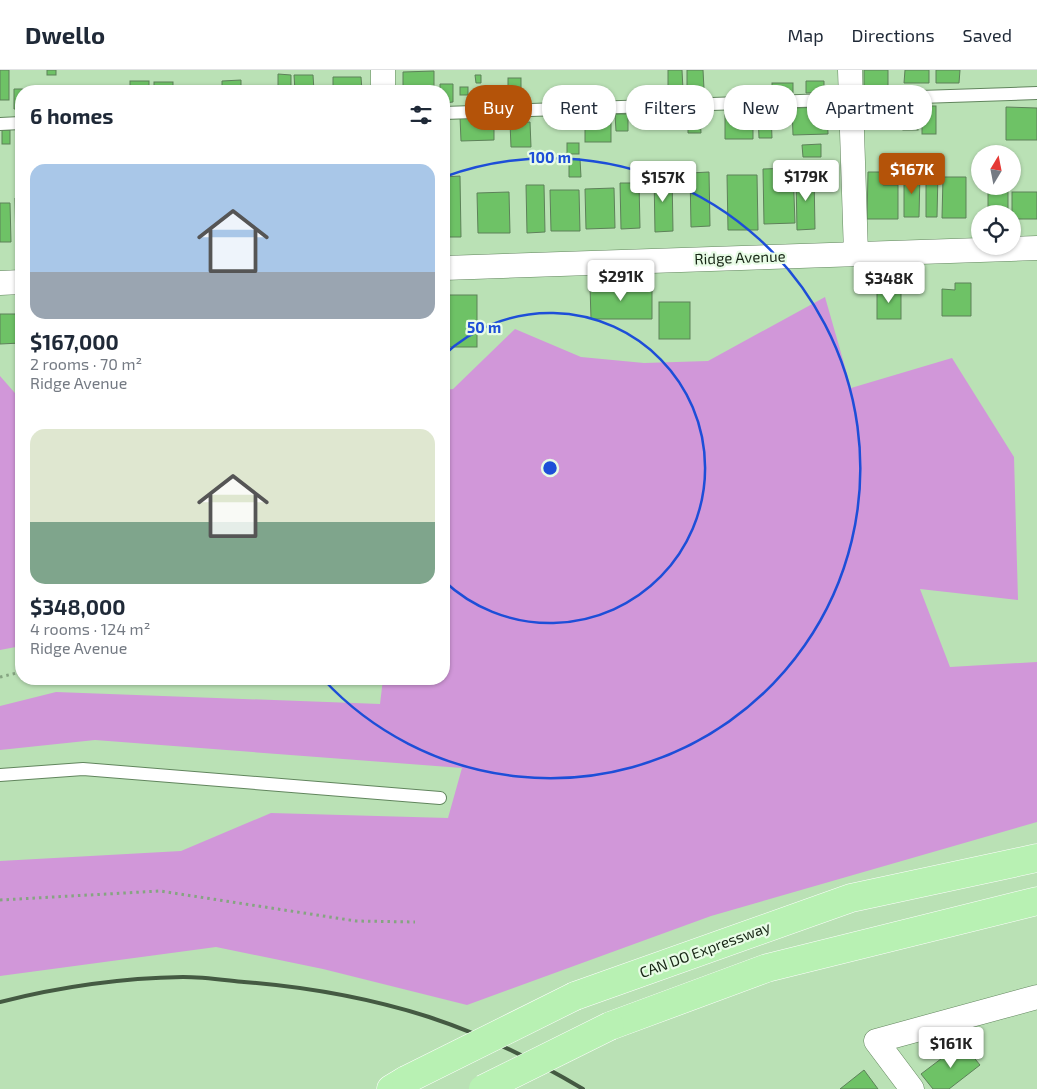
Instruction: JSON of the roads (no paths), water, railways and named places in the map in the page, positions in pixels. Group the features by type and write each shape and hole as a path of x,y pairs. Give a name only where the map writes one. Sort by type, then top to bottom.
{"main road":[{"name":"CAN DO Expressway","path":"398,1085 575,996 851,898 1037,858"},
{"path":"483,1089 610,1026 767,968 1037,901"}],"street":[{"path":"382,70 383,85"},
{"path":"850,70 851,85"},
{"path":"852,130 856,254"},
{"name":"Ridge Avenue","path":"450,268 1037,248"},
{"path":"0,283 15,282"},
{"path":"912,1089 876,1042 1037,997"}],"lane":[{"path":"932,96 1037,93"},
{"path":"450,113 807,101"},
{"path":"0,124 15,124"},
{"path":"0,775 83,769 440,798"}],"railway":[{"path":"0,1002 91,984 183,977 314,990 384,1004 449,1024 508,1049 583,1089"}]}
